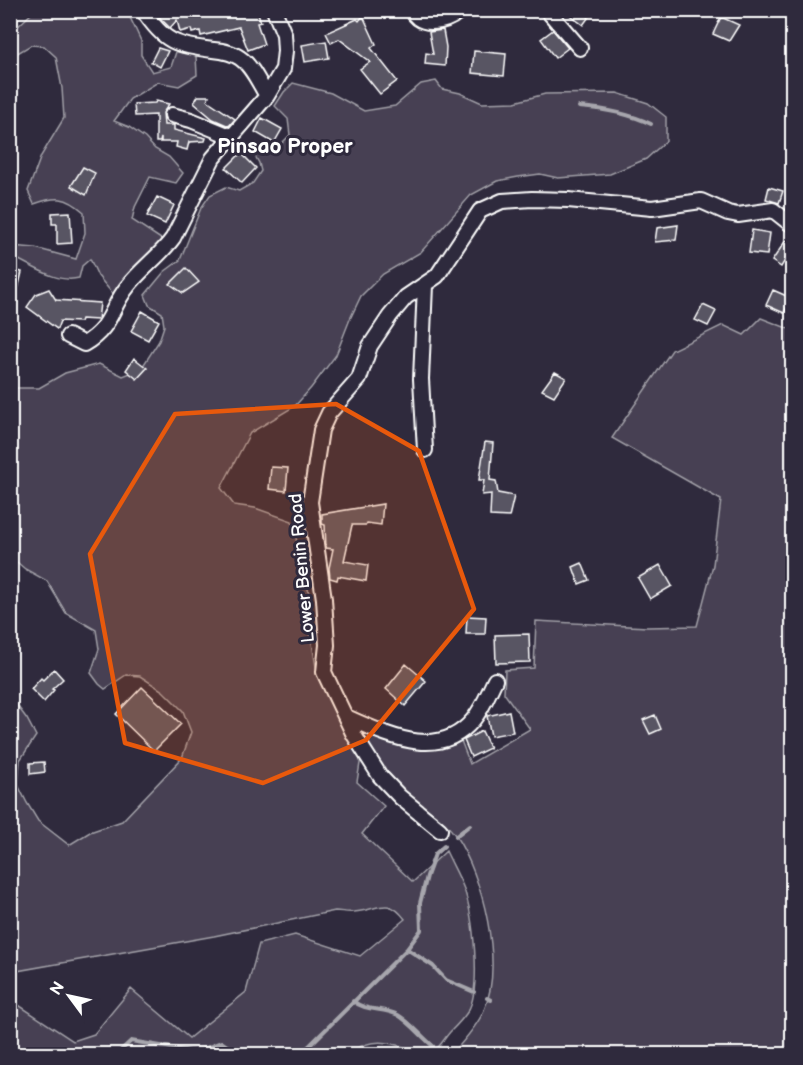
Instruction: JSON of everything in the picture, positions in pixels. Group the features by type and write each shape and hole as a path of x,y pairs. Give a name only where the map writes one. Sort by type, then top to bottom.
{"street":[{"path":"143,10 159,31 179,45 227,52 239,57 248,65 267,96"},
{"path":"68,336 84,344 96,337 106,325 126,288 173,238 213,158 267,96 283,69 285,51 284,34 274,10"},
{"path":"411,10 417,18 424,21 448,19 456,15 459,10"},
{"path":"547,10 580,48"},
{"path":"172,115 230,136"},
{"name":"Lower Benin Road","path":"440,830 400,797 380,776 354,735 324,672 327,645 324,599 310,502 321,430 329,413 359,379 370,346 390,316 406,297 437,276 480,211 502,201 568,200 652,208 701,201 738,215 773,210 792,225"},
{"path":"425,285 421,379 425,450"},
{"path":"346,717 394,738 410,741 440,741 461,732 472,720 488,697 495,680"}],"highlighted area":[{"path":"336,404 419,451 474,609 366,740 263,783 125,743 90,554 175,414"}],"shaded area":[{"path":"35,10 127,11 141,41 141,55 152,72 171,67 177,49 187,48 196,56 197,75 179,86 158,82 130,99 114,121 129,127 145,138 155,149 169,157 183,173 176,183 150,177 135,207 132,220 164,241 120,291 112,293 98,276 90,259 82,266 79,278 70,279 44,273 11,256 11,246 35,248 76,259 85,233 84,212 78,207 60,199 34,204 28,191 41,156 64,118 62,88 56,57 44,46 31,45 11,57 11,33"},
{"path":"436,81 442,89 460,93 482,103 515,102 545,94 617,93 648,103 666,117 666,141 646,159 610,174 558,178 540,174 518,177 497,181 471,195 421,252 383,274 361,296 336,355 295,406 250,433 221,488 234,505 255,508 292,521 309,593 310,631 317,673 361,757 357,782 384,806 362,834 413,882 446,851 464,889 473,933 475,985 468,1011 438,1048 428,1054 378,1042 358,1047 347,1054 11,1054 11,1000 73,1041 94,1034 131,989 189,1038 246,992 259,944 295,935 360,956 405,919 399,912 387,906 352,912 335,911 214,936 11,972 10,696 36,736 20,760 18,785 38,821 69,845 90,832 122,821 182,758 191,732 183,711 163,691 140,676 126,675 105,689 99,684 91,673 99,649 96,630 66,613 47,581 25,569 11,557 11,388 39,388 65,373 99,364 123,376 141,369 159,341 164,326 162,313 149,305 145,295 164,272 180,260 201,208 210,195 226,187 239,191 253,183 261,171 250,147 256,143 276,149 290,135 288,119 275,106 293,83 331,93 364,111 395,106 421,84"},
{"path":"761,318 792,330 792,1054 452,1054 478,1021 490,991 491,945 482,896 465,852 455,835 441,820 384,775 360,729 400,745 421,749 442,746 460,738 470,764 530,729 504,693 505,670 534,668 536,621 647,627 697,626 713,565 721,500 612,438 672,350 723,325 744,335"}],"building":[{"path":"159,10 257,10 261,22 257,23 264,44 248,50 239,27 201,36 200,31 192,33 191,29 180,32 177,20 170,28 160,18"},
{"path":"563,10 594,10 583,25"},
{"path":"363,16 376,44 371,48 397,81 380,94 360,69 370,62 339,39 331,43 326,33 357,19 359,21"},
{"path":"721,17 739,25 729,41 713,34"},
{"path":"443,30 446,47 445,66 425,64 426,53 433,54 429,32"},
{"path":"553,30 568,48 555,58 541,39"},
{"path":"326,41 329,58 305,62 302,45"},
{"path":"158,48 168,51 160,67 151,62"},
{"path":"474,51 506,54 504,76 472,73"},
{"path":"198,96 209,96 207,100 235,119 229,126 213,119 194,103"},
{"path":"156,101 169,104 163,113 164,125 174,125 174,130 206,138 205,141 189,142 187,150 176,147 177,142 161,142 161,138 160,142 156,142 156,115 135,116 134,104 155,103"},
{"path":"262,118 282,129 274,143 255,132"},
{"path":"241,153 256,168 242,183 226,168"},
{"path":"83,167 95,173 86,195 71,186"},
{"path":"769,187 783,191 779,203 766,199"},
{"path":"157,197 174,205 165,224 147,216"},
{"path":"70,212 72,243 57,244 57,224 52,224 52,213"},
{"path":"678,225 676,240 655,242 657,228"},
{"path":"752,230 770,233 767,255 749,253"},
{"path":"786,240 792,244 792,249 781,267 772,261"},
{"path":"186,268 199,282 183,293 170,284"},
{"path":"10,269 22,272 15,302 10,302"},
{"path":"49,289 56,300 100,303 98,320 60,321 57,329 27,307 36,294"},
{"path":"773,290 791,298 784,313 766,305"},
{"path":"703,305 716,311 708,326 695,320"},
{"path":"142,311 159,321 148,340 131,331"},
{"path":"134,358 147,368 137,379 126,370"},
{"path":"555,372 566,378 554,396 542,390"},
{"path":"485,442 493,443 490,480 496,481 498,493 514,496 509,517 490,516 491,494 482,495 484,480 479,480"},
{"path":"271,467 288,468 286,491 269,489"},
{"path":"383,504 381,525 367,523 366,525 352,525 344,561 368,565 366,581 338,576 337,580 330,578 329,568 333,549 326,548 322,514"},
{"path":"582,563 589,580 579,584 573,567"},
{"path":"660,565 672,586 650,599 638,578"},
{"path":"467,616 486,617 485,634 466,634"},
{"path":"529,634 530,662 496,663 495,635"},
{"path":"406,664 426,681 405,706 386,689"},
{"path":"54,669 63,679 52,689 54,690 44,702 31,689"},
{"path":"142,687 181,724 154,751 116,714"},
{"path":"509,711 513,732 491,736 487,716"},
{"path":"655,715 661,729 650,734 643,720"},
{"path":"482,731 490,748 471,757 464,740"},
{"path":"44,762 45,772 30,774 30,763"}],"waterway":[{"path":"579,107 616,112 651,124"},
{"path":"456,836 470,825"},
{"path":"301,1054 407,949 421,930 420,903 427,876 435,854 444,846"},
{"path":"407,949 433,966 446,980 474,992"},
{"path":"487,998 491,1000"},
{"path":"353,1001 363,1007 398,1015 433,1046"},
{"path":"117,1054 131,1041 196,1052 221,1042 239,1054"}],"district":[{"name":"Pinsao Proper","path":"285,146"}]}
